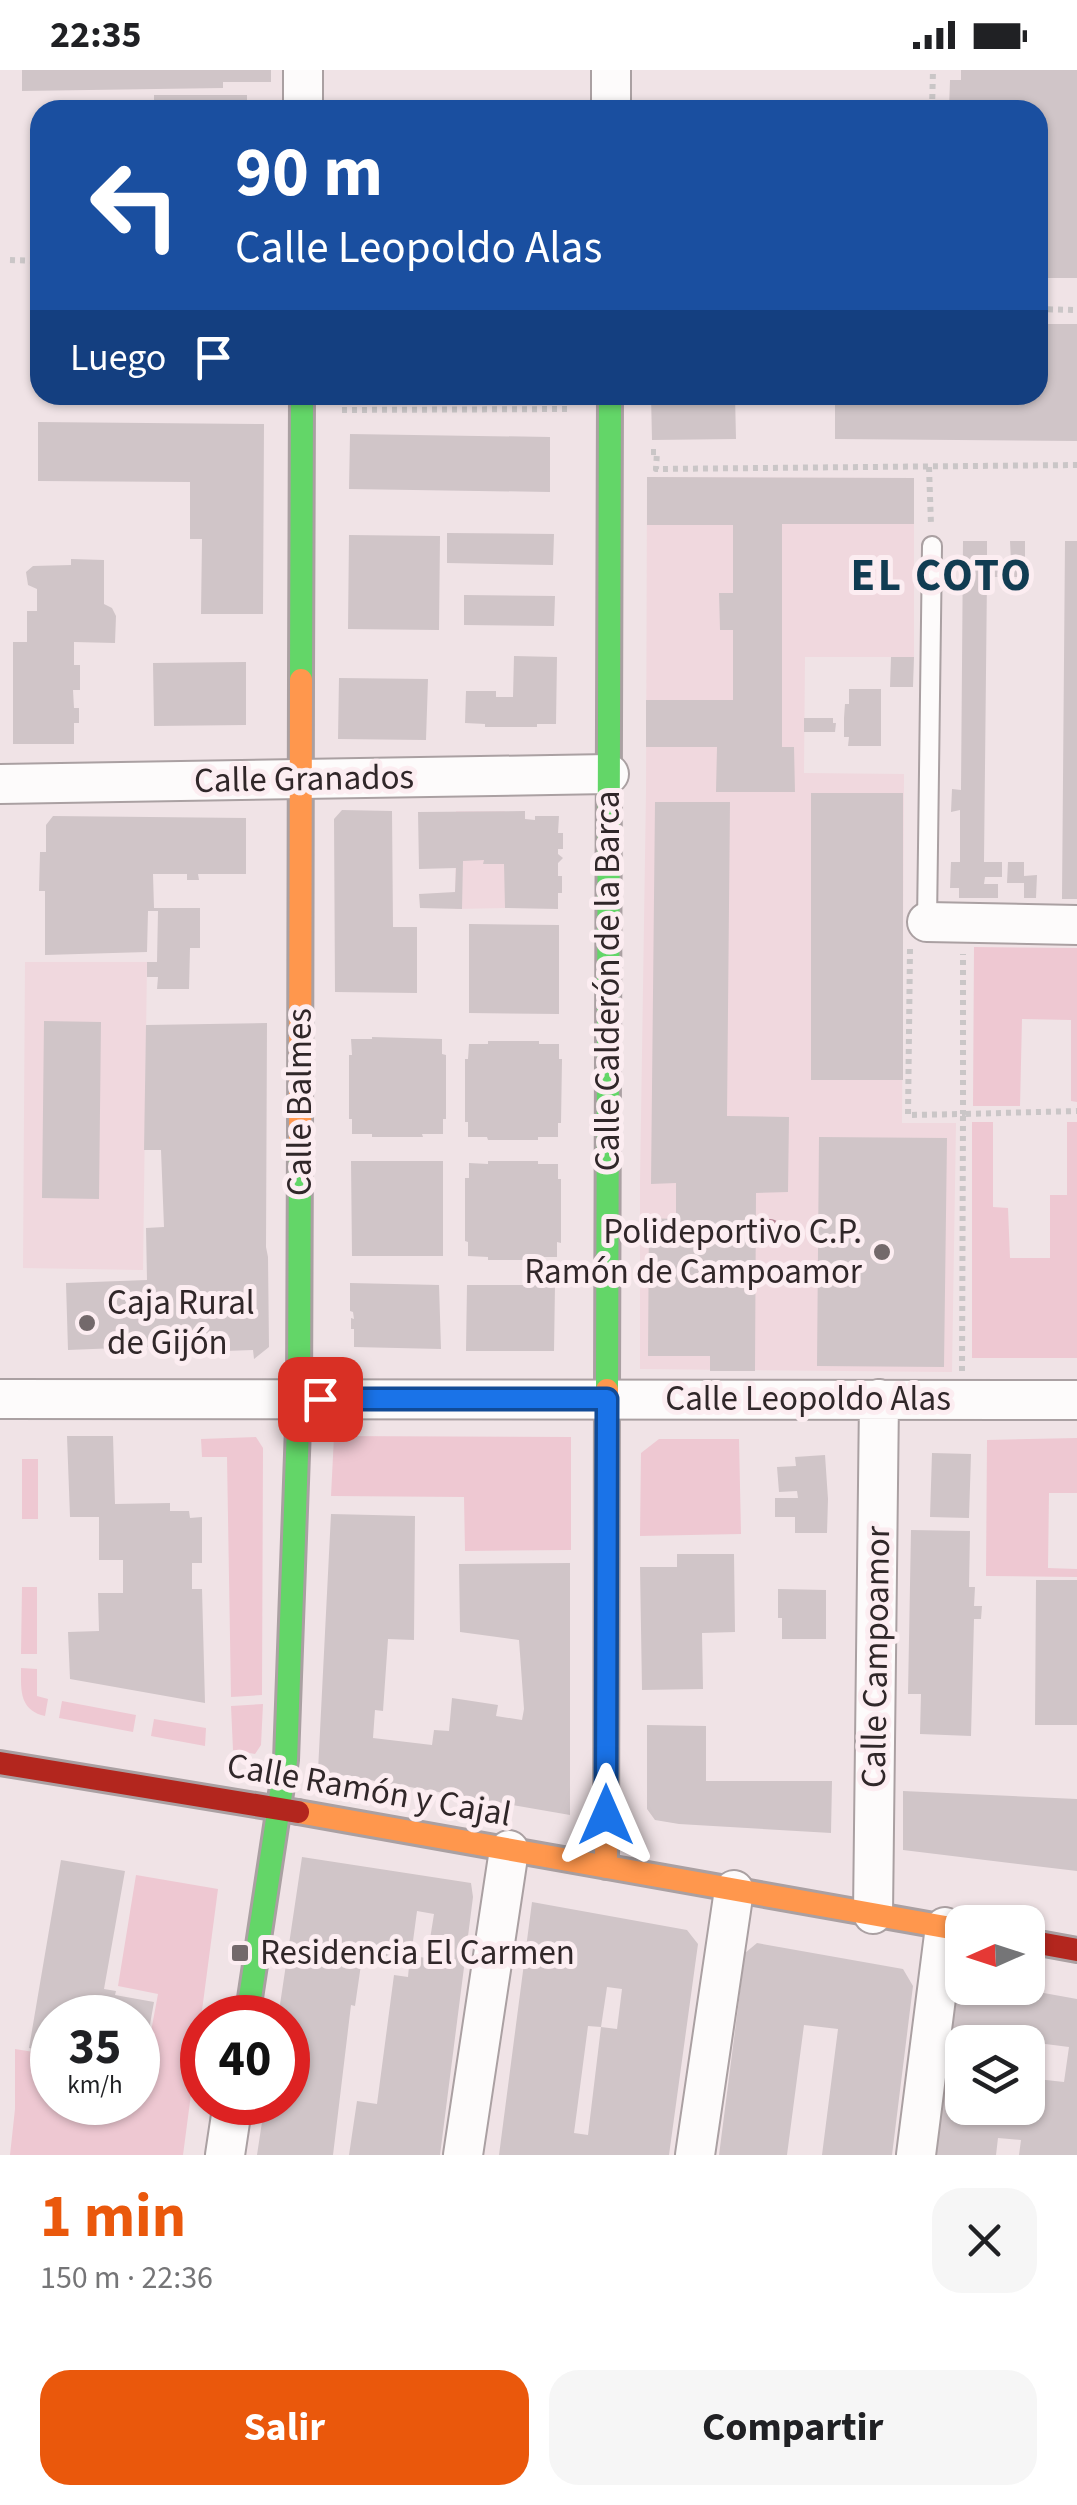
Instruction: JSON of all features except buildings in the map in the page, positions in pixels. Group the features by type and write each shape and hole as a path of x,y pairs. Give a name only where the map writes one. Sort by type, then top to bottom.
{"street":[{"path":"303,70 303,100"},
{"path":"611,70 611,100"},
{"name":"Calle Balmes","path":"251,1995 286,1760 300,1399 302,405"},
{"name":"Calle Calderón de la Barca","path":"606,1867 610,405"},
{"name":"Calle Granados","path":"0,784 609,774"},
{"path":"927,935 1077,925"},
{"name":"Calle Leopoldo Alas","path":"0,1399 1077,1400"},
{"name":"Calle Campoamor","path":"873,1914 879,1399"},
{"name":"Calle Ramón y Cajal","path":"0,1763 945,1927"},
{"path":"463,2155 509,1850"},
{"path":"695,2155 734,1890"},
{"path":"1045,1945 1077,1950"},
{"path":"916,2155 945,1983"},
{"path":"225,2155 230,2125"}],"lane":[{"path":"927,935 932,546"}],"path":[{"path":"932,100 933,70"},
{"path":"10,260 30,260"},
{"path":"1048,309 1077,310"},
{"path":"330,410 505,405"},
{"path":"657,452 656,468 1077,465"},
{"path":"929,467 932,546"},
{"path":"927,935 909,949 908,1115 1077,1111"},
{"path":"962,1372 963,948"}],"shaded area":[{"path":"647,477 914,478 914,657 805,657 804,773 904,774 902,1123 956,1123 952,1372 640,1369"},
{"path":"456,811 505,811 505,908 455,909"},
{"path":"974,947 1077,948 1077,1102 1071,1101 1071,1020 1022,1019 1020,1106 973,1106"},
{"path":"25,962 147,962 143,1270 23,1268"},
{"path":"972,1122 993,1122 993,1207 1008,1208 1010,1258 1050,1258 1050,1195 1067,1195 1067,1122 1077,1122 1077,1358 972,1358"},
{"path":"334,1436 571,1437 571,1550 465,1551 464,1497 331,1496"},
{"path":"256,1437 263,1448 262,1695 231,1697 227,1457 202,1457 201,1439"},
{"path":"1077,1438 1077,1493 1049,1493 1048,1568 1077,1569 1077,1577 986,1576 987,1440"},
{"path":"659,1439 739,1439 741,1534 640,1536 641,1453"},
{"path":"22,1459 38,1459 38,1519 22,1519"},
{"path":"22,1587 37,1587 37,1654 21,1654"},
{"path":"21,1668 37,1669 37,1696 48,1699 45,1716 26,1704"},
{"path":"62,1701 136,1715 133,1732 59,1718"},
{"path":"263,1704 261,1745 255,1754 233,1750 231,1706"},
{"path":"154,1719 206,1728 205,1746 151,1736"},
{"path":"136,1875 218,1889 204,1995 180,1995 180,2125 187,2125 183,2155 10,2155 15,2049 30,2051 30,2125 160,2125 160,1995 118,1986"}],"traffic: fast":[{"path":"301,680 302,405"},
{"path":"607,1390 610,405"},
{"path":"250,1995 286,1760 299,1399 300,1137"}],"traffic: slow":[{"path":"300,1137 301,680"},
{"path":"606,1867 607,1390"},
{"path":"298,1812 945,1927"}],"traffic: jam":[{"path":"0,1763 298,1812"},
{"path":"1045,1944 1077,1950"}],"place":[{"name":"Polideportivo C.P. Ramón de Campoamor","path":"882,1252"},
{"name":"Caja Rural de Gijón","path":"87,1323"},
{"name":"Residencia El Carmen","path":"240,1953"}],"district":[{"name":"EL COTO","path":"942,576"}],"route":[{"path":"320,1399 607,1399 606,1815"}]}
